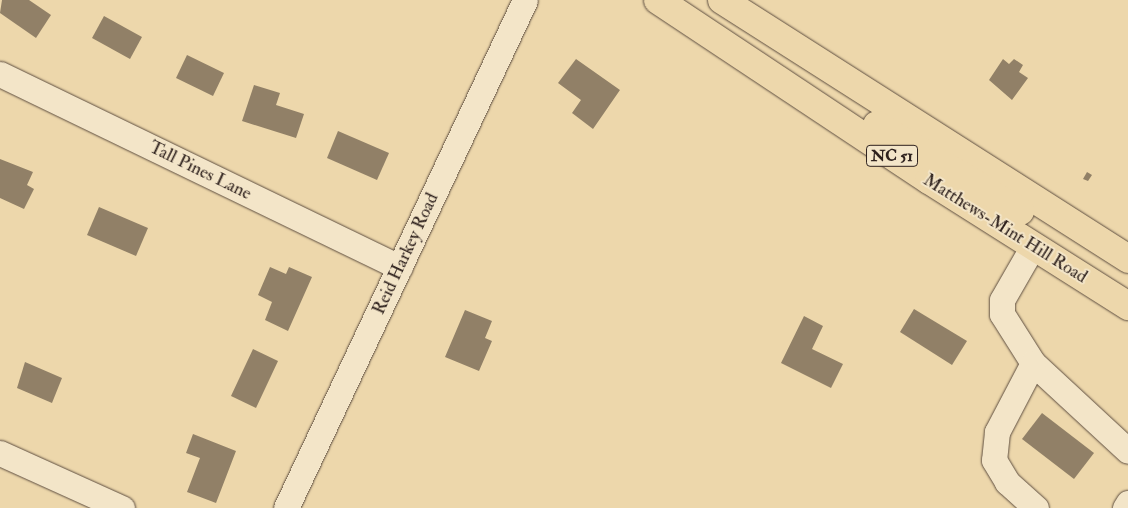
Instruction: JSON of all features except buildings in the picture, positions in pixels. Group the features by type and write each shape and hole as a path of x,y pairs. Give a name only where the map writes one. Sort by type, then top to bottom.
{"main road":[{"name":"Matthews-Mint Hill Road","path":"658,0 768,75 1128,306"},
{"name":"NC 51","path":"722,0 1128,261"},
{"path":"768,75 778,66 788,69 1098,258 1128,261"}],"street":[{"name":"Reid Harkey Road","path":"286,508 525,0"},
{"name":"Tall Pines Lane","path":"0,74 400,267"},
{"path":"1033,246 1002,300 1002,314 1033,363 1128,451"},
{"path":"1033,363 997,432 994,460 1007,482 1036,508"},
{"path":"0,453 122,508"},
{"path":"1124,508 1128,503"}]}
